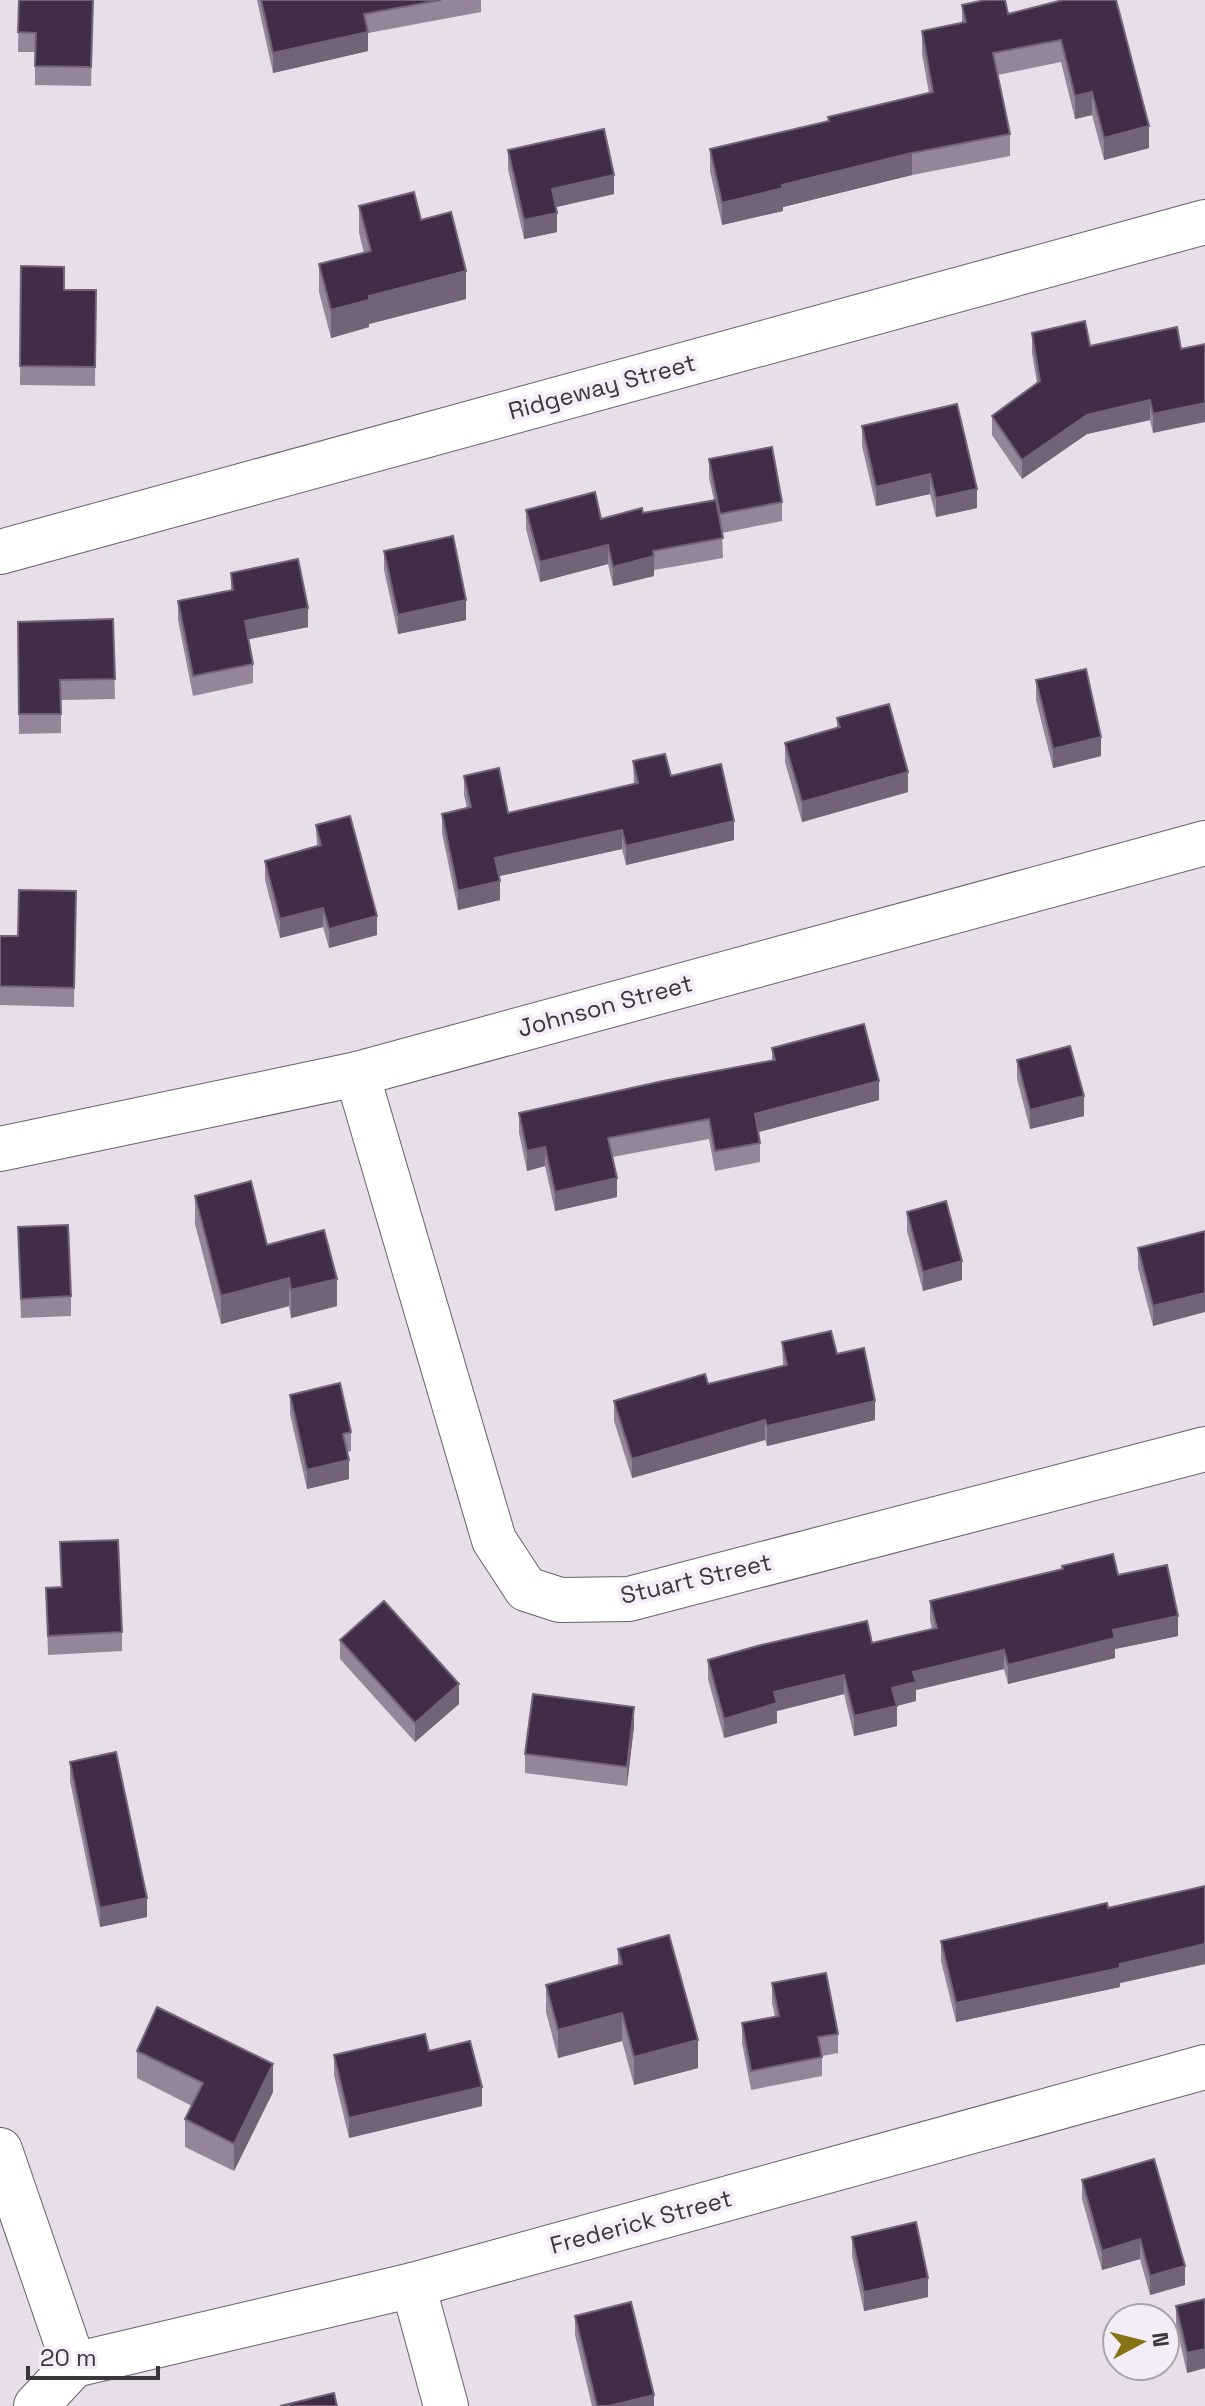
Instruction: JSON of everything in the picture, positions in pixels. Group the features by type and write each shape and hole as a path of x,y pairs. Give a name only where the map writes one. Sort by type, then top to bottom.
{"street":[{"name":"Ridgeway Street","path":"0,552 1205,222"},
{"name":"Johnson Street","path":"0,1149 357,1074 1205,843"},
{"name":"Stuart Street","path":"357,1074 494,1540 526,1589 560,1600 629,1599 1205,1449"},
{"name":"Frederick Street","path":"74,2365 413,2285 1205,2067"},
{"path":"0,2150 74,2365 36,2406"},
{"path":"413,2285 446,2406"}],"building":[{"path":"19,0 93,0 91,67 35,66 36,33 18,32"},
{"path":"261,0 441,0 364,14 368,32 273,53"},
{"path":"1005,0 1008,14 1063,0 1116,0 1149,126 1104,138 1092,92 1075,96 1061,40 993,53 1010,134 912,153 722,203 710,149 933,92 922,31 966,22 962,5"},
{"path":"604,129 614,175 552,189 557,213 524,220 508,150"},
{"path":"414,192 421,220 451,212 466,271 369,296 369,300 331,310 319,264 371,251 359,206"},
{"path":"21,266 64,267 64,290 96,290 95,367 20,366"},
{"path":"1085,321 1090,346 1177,327 1181,349 1205,344 1205,403 1153,414 1150,400 1087,415 1022,460 992,416 1040,381 1032,333"},
{"path":"957,404 977,489 936,498 930,474 876,487 862,426"},
{"path":"772,447 782,502 720,514 709,459"},
{"path":"595,492 601,519 642,508 643,513 716,500 723,538 653,551 654,556 613,567 608,545 540,562 526,510"},
{"path":"453,536 466,600 398,615 384,551"},
{"path":"298,559 308,608 245,621 253,664 193,676 178,601 233,590 231,573"},
{"path":"113,619 115,679 60,680 61,714 19,714 18,622"},
{"path":"1086,669 1101,737 1053,749 1036,680"},
{"path":"889,704 908,772 802,802 785,743 840,727 837,718"},
{"path":"665,754 671,776 721,764 734,821 626,846 622,830 495,858 500,881 458,891 442,814 471,807 464,776 499,768 508,813 638,783 633,761"},
{"path":"350,816 377,916 329,929 323,908 280,919 265,861 321,845 316,825"},
{"path":"19,890 76,891 74,988 0,986 0,936 18,936"},
{"path":"864,1024 879,1081 755,1114 760,1143 715,1151 709,1119 608,1138 617,1178 555,1192 545,1147 527,1151 519,1113 775,1060 772,1048"},
{"path":"1070,1046 1084,1096 1030,1110 1017,1060"},
{"path":"251,1181 267,1245 324,1230 337,1279 291,1290 289,1278 221,1296 195,1196"},
{"path":"946,1201 962,1261 923,1272 907,1212"},
{"path":"68,1225 71,1296 21,1299 18,1227"},
{"path":"1205,1231 1205,1293 1153,1306 1138,1248"},
{"path":"831,1331 837,1354 864,1348 875,1401 767,1426 765,1420 632,1459 614,1401 705,1374 708,1384 787,1365 782,1342"},
{"path":"340,1383 351,1432 343,1434 349,1460 307,1470 290,1395"},
{"path":"118,1540 122,1632 48,1636 46,1588 62,1587 60,1542"},
{"path":"1113,1554 1118,1575 1167,1565 1178,1616 1113,1630 1115,1638 1008,1665 1004,1650 913,1672 916,1682 892,1688 897,1706 854,1716 844,1675 774,1692 777,1703 724,1719 708,1660 867,1621 872,1643 937,1628 930,1601"},
{"path":"384,1601 459,1684 415,1723 340,1640"},
{"path":"533,1694 634,1707 627,1767 525,1754"},
{"path":"116,1752 147,1898 100,1908 70,1762"},
{"path":"1205,1886 1205,1944 1120,1964 1120,1968 956,2003 941,1941 1107,1903 1108,1908"},
{"path":"669,1935 698,2040 634,2057 622,2013 558,2030 546,1985 622,1964 618,1949"},
{"path":"826,1973 838,2034 818,2037 822,2057 751,2071 742,2023 779,2016 772,1983"},
{"path":"157,2007 273,2064 234,2144 185,2119 203,2083 137,2051"},
{"path":"425,2034 429,2051 470,2041 482,2087 349,2118 334,2055"},
{"path":"1154,2159 1185,2266 1150,2276 1140,2239 1102,2251 1082,2180"},
{"path":"916,2222 928,2278 864,2292 852,2237"},
{"path":"1205,2299 1205,2349 1187,2353 1181,2327 1181,2305"},
{"path":"631,2302 654,2395 597,2406 575,2316"},
{"path":"334,2393 337,2406 280,2406"}]}
